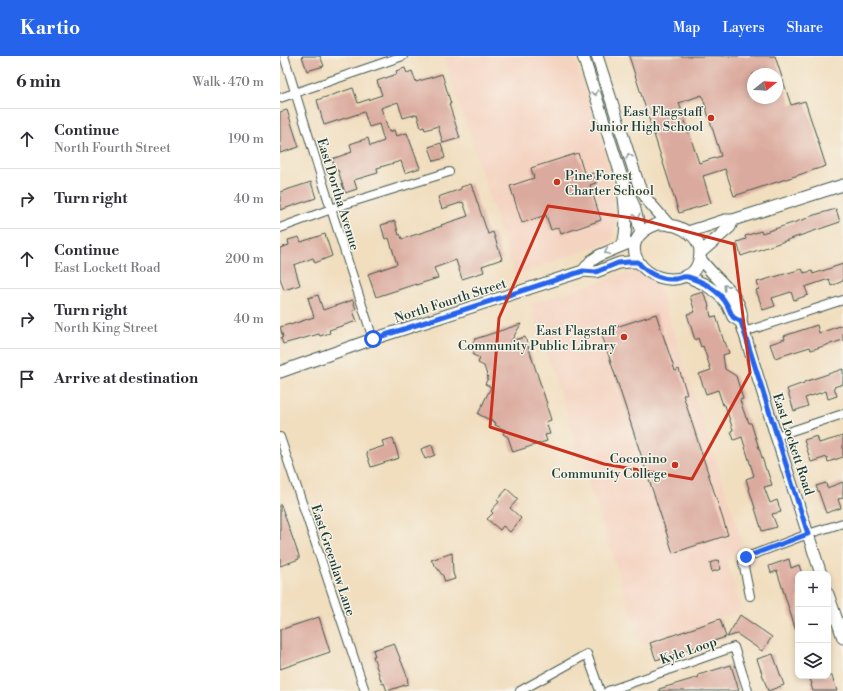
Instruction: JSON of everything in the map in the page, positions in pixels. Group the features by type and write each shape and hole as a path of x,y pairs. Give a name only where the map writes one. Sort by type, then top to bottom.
{"main road":[{"path":"583,56 622,178 634,206 638,237 635,246 635,253 638,262 646,271 667,279 675,279 686,276 691,274 696,268 700,255 700,248 698,242 688,232 669,225 658,224 651,227 638,237"},
{"path":"597,56 639,186 648,201 669,225"},
{"path":"622,178 626,224 623,245"},
{"path":"688,232 725,220 733,220 843,185"},
{"path":"700,255 730,226 733,220"},
{"name":"North Fourth Street","path":"583,271 591,261 600,255 638,237"},
{"name":"East Lockett Road","path":"700,255 704,264 732,294 741,312 742,327 820,571"},
{"name":"North Fourth Street","path":"280,372 373,339 583,271 596,272 618,263 638,262"},
{"name":"East Lockett Road","path":"686,276 704,284 718,293 727,304 733,317 742,327"},
{"path":"831,602 843,636"}],"street":[{"name":"East Dortha Avenue","path":"284,56 373,339"},
{"path":"280,98 403,56"},
{"path":"280,228 331,209 449,172"},
{"path":"742,327 843,300"},
{"path":"776,436 843,414"},
{"name":"East Greenlaw Lane","path":"280,437 365,691"},
{"path":"750,596 743,562 746,557 843,523"},
{"name":"Kyle Loop","path":"608,691 734,647 748,691"},
{"path":"520,691 587,654 600,691"}],"highlighted area":[{"path":"548,206 639,219 734,244 750,373 692,479 604,464 490,427 499,318"}],"shaded area":[{"path":"574,56 603,144 617,213 611,241 515,275 444,57"},
{"path":"652,265 742,542 726,561 742,611 641,644 531,304"}],"building":[{"path":"302,56 320,56 324,66 307,71"},
{"path":"629,56 775,56 779,68 747,68 747,104 783,104 783,80 791,105 805,101 826,166 734,196 725,169 703,176 711,203 679,213","holes":["702,95 721,156 699,163 679,103"]},
{"path":"405,68 407,73 412,71 416,82 442,74 451,104 449,104 460,138 443,143 438,126 425,130 424,127 421,128 417,114 403,118 398,102 381,108 389,132 394,130 396,136 407,133 420,168 405,173 401,161 377,168 378,173 354,180 357,189 345,193 338,170 336,171 332,159 352,152 350,144 368,138 370,146 384,141 379,124 369,127 364,112 324,125 317,100 353,88 358,103 382,95 377,81 397,74 396,71"},
{"path":"287,110 299,147 280,153 280,112"},
{"path":"441,143 445,158 434,161 429,147"},
{"path":"578,153 585,176 593,173 596,183 590,185 601,220 561,234 559,227 551,230 546,215 522,223 510,186 534,178 531,168"},
{"path":"311,182 316,198 280,210 280,192"},
{"path":"471,184 488,234 493,232 502,259 482,266 484,272 462,279 456,260 434,268 438,278 376,297 368,274 397,264 389,238 385,239 381,225 395,221 399,235 400,234 402,239 468,216 463,202 442,209 438,197"},
{"path":"836,209 840,222 741,256 737,242 746,239 745,236 761,231 762,233 808,218 807,217"},
{"path":"325,234 332,256 315,263 313,258 294,265 300,285 284,290 280,278 280,248 289,245 288,240 299,237 301,242"},
{"path":"843,264 843,281 831,286 829,279 805,287 808,295 794,300 791,292 772,298 775,306 763,310 756,290 759,289 757,282 802,269 804,273 812,271 813,274"},
{"path":"703,292 708,303 711,317 716,316 729,353 723,355 725,369 736,376 743,399 740,400 746,418 749,423 751,423 772,485 764,487 770,503 777,500 781,512 772,514 777,527 762,531 746,479 754,476 742,437 734,440 731,431 733,430 725,405 723,405 718,390 706,394 699,374 711,370 703,346 701,347 698,338 695,340 687,314 695,312 690,296"},
{"path":"318,295 323,310 353,300 356,310 353,311 357,321 329,330 330,333 320,336 319,334 283,344 281,338 283,337 280,327 314,317 308,298"},
{"name":"Coconino Community College","path":"656,314 675,371 679,369 687,394 683,395 728,535 673,553 601,332"},
{"path":"521,324 511,341 525,337 551,420 546,422 550,434 545,435 547,441 513,452 508,437 503,434 505,430 495,425 496,423 478,414 491,387 485,384 488,378 484,366 478,363 480,358 473,355 475,349 471,347 475,339"},
{"path":"817,325 819,333 843,325 843,340 811,350 810,347 775,358 770,344 785,339 784,336"},
{"path":"843,369 843,384 834,387 837,396 828,399 826,391 805,398 808,406 794,411 787,389"},
{"path":"817,436 819,443 843,436 843,457 828,462 827,457 811,462 804,440"},
{"path":"393,438 399,458 371,467 366,452 384,446 382,441"},
{"path":"432,445 435,455 425,459 421,449"},
{"path":"843,482 843,498 838,499 841,508 826,513 816,486 826,483 827,488"},
{"path":"507,489 518,499 510,508 521,518 510,532 503,526 500,530 487,519 493,513 491,511 499,502 497,500"},
{"path":"280,505 299,559 280,566"},
{"path":"452,553 453,573 455,579 445,582 443,576 431,560"},
{"path":"789,559 791,568 799,565 801,571 795,571 795,628 777,571 771,573 769,566"},
{"path":"718,560 721,569 712,572 710,563"},
{"path":"740,615 772,637 762,651 737,634 727,637"},
{"path":"319,617 330,652 280,669 280,630"},
{"path":"720,619 726,637 656,660 650,643"},
{"path":"394,643 407,676 408,684 387,691 384,683 382,684 373,656 375,656 373,650"},
{"path":"773,654 784,685 768,691 757,659"},
{"path":"731,665 739,691 659,691 659,689 699,677 698,675"},
{"path":"832,676 837,691 813,691 810,679 831,679"}],"place":[{"name":"East Flagstaff Junior High School","path":"711,118"},
{"name":"Pine Forest Charter School","path":"557,182"},
{"name":"East Flagstaff Community Public Library","path":"624,337"},
{"name":"Coconino Community College","path":"675,465"}],"route":[{"path":"373,339 583,271 596,272 624,262 638,262 646,271 667,279 675,279 686,276 704,284 723,298 730,308 733,317 741,322 808,534 746,557"}]}
